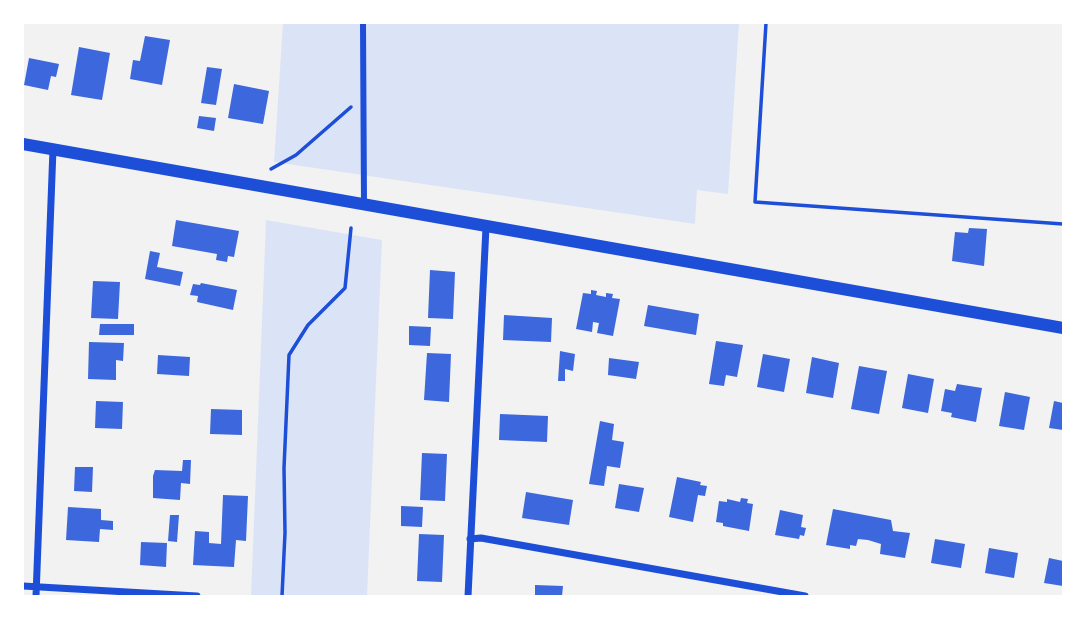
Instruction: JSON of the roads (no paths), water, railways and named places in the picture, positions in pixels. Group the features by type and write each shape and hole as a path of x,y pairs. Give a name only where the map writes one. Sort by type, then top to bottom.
{"main road":[{"path":"23,144 1063,328"}],"street":[{"path":"363,23 364,205"},
{"path":"36,596 53,149"},
{"path":"468,596 486,227"},
{"path":"470,539 494,540 805,596"},
{"path":"23,586 197,596"}]}
